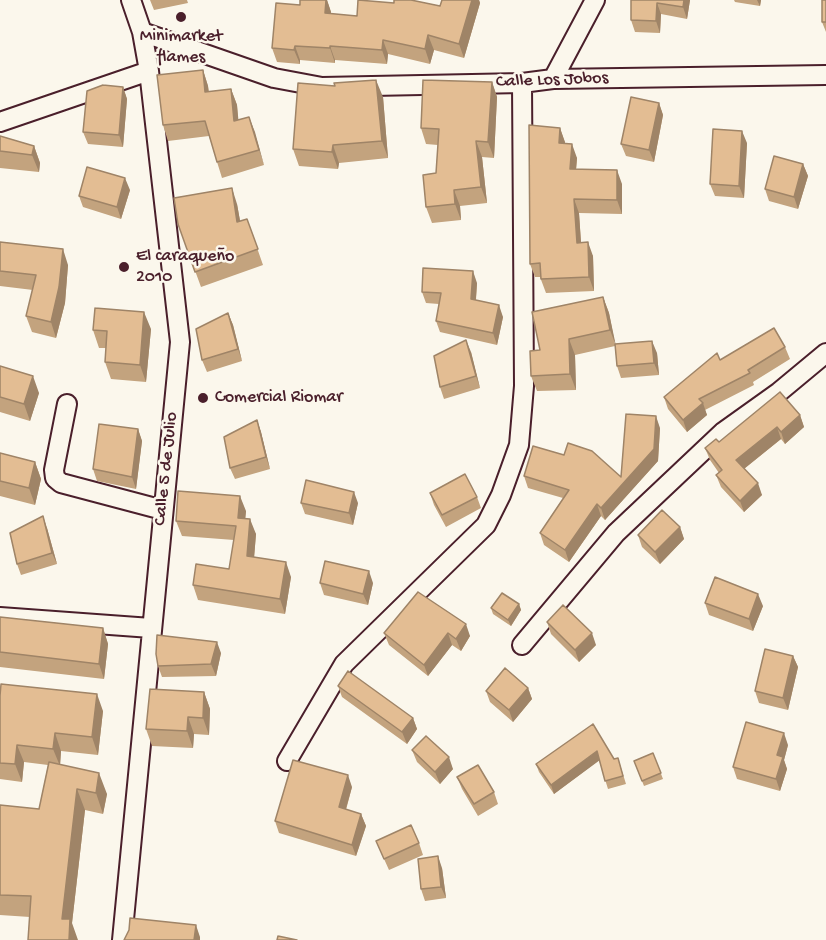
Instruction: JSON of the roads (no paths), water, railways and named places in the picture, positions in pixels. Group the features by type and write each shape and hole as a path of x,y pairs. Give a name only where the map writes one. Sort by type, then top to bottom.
{"street":[{"name":"Calle 5 de Julio","path":"122,940 180,342 149,71 142,32 131,0"},
{"path":"553,79 595,0"},
{"name":"Calle Los Jobos","path":"142,32 265,75 322,87 522,83 553,79 826,75"},
{"path":"0,122 149,71"},
{"path":"287,761 344,664 486,525 501,495 519,446 525,386 522,83"},
{"path":"522,645 616,533 723,432 779,393 826,353"},
{"path":"67,404 54,470 55,478 61,483 163,510"},
{"path":"0,617 151,628"}],"place":[{"name":"Minimarket flames","path":"181,17"},
{"name":"El caraqueño 2010","path":"124,267"},
{"name":"Comercial Riomar","path":"203,398"}]}
